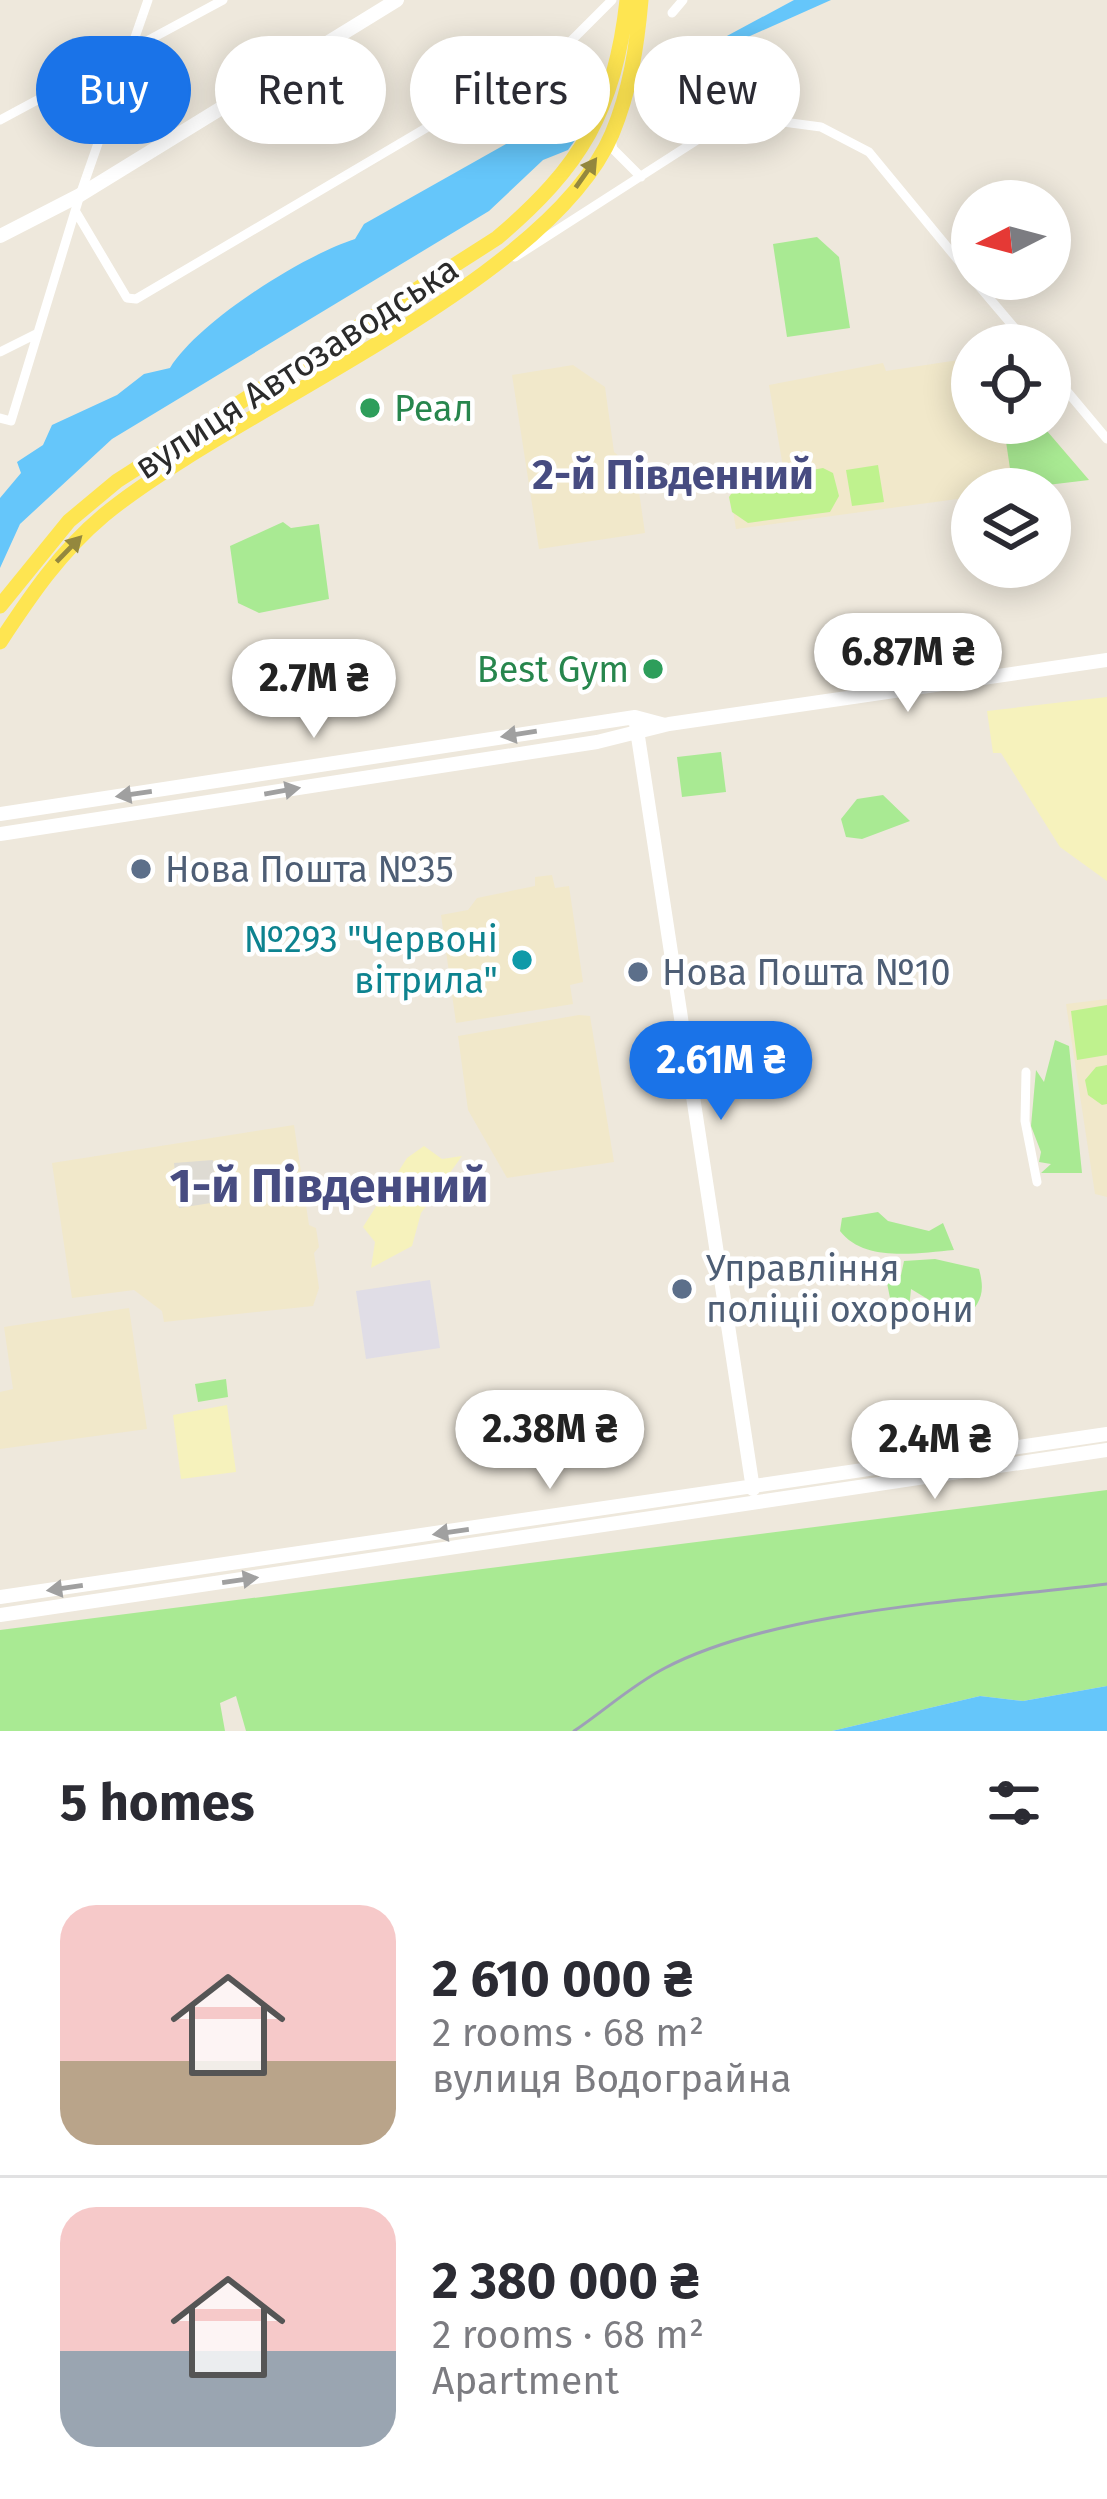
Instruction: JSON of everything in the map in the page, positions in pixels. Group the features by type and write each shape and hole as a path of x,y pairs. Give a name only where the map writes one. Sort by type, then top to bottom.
{"main road":[{"path":"610,100 627,0"},
{"path":"610,116 637,49 641,0"},
{"name":"вулиця Автозаводська","path":"0,606 68,521 189,434 497,238 543,199 593,144"},
{"name":"вулиця Автозаводська","path":"0,642 69,547 106,513 200,448 488,269 553,214 596,144"},
{"path":"412,294 423,311"},
{"path":"189,434 200,448"}],"street":[{"path":"139,36 148,0"},
{"path":"155,36 223,0"},
{"path":"2,231 80,195 397,0"},
{"path":"76,212 127,298 136,299 567,45 612,0"},
{"path":"672,13 683,0"},
{"path":"0,120 36,100"},
{"name":"вулиця Автозаводська","path":"488,269 708,133 768,120 821,127 868,152 951,252"},
{"path":"6,420 99,144"},
{"path":"610,144 640,177"},
{"path":"991,300 1011,324"},
{"path":"0,352 36,334"},
{"path":"1071,395 1107,439"},
{"path":"0,834 604,740 664,725 1107,660"},
{"path":"0,814 634,717 664,725"},
{"path":"634,717 756,1506"},
{"path":"641,765 648,743 664,725"},
{"path":"604,740 641,765"},
{"path":"1026,1072 1025,1121 1037,1182"},
{"path":"0,1597 1107,1434"},
{"path":"0,1616 1107,1450"}],"shaded area":[{"path":"951,361 951,444 1058,444 1089,480 1071,481 1071,468 951,468 951,500 736,529 727,475 783,467 769,385 883,363 886,371"},
{"path":"573,365 605,387 614,452 636,471 645,533 539,549 512,375"},
{"path":"552,875 555,888 569,886 583,982 570,985 573,1004 456,1023 441,915 468,910 477,898 535,886 535,877"},
{"path":"1107,999 1107,1197 1095,1194 1066,1004"},
{"path":"590,1016 614,1162 507,1178 468,1110 458,1036"},
{"path":"294,1125 309,1225 316,1228 319,1247 314,1253 319,1288 313,1306 164,1322 162,1311 134,1290 72,1298 52,1163"},
{"path":"213,1160 217,1202 179,1208 174,1163"},
{"path":"430,1280 440,1348 366,1359 356,1291"},
{"path":"129,1308 147,1429 0,1449 0,1392 13,1389 4,1327"}],"green space":[{"path":"817,237 839,257 850,328 787,337 773,244"},
{"path":"1006,444 1058,444 1089,480 1071,482 1071,468 1010,468"},
{"path":"878,465 884,502 852,506 846,470"},
{"path":"823,468 833,473 839,496 830,512 748,523 732,512 729,497 739,483"},
{"path":"283,522 291,528 319,524 329,599 259,613 238,603 230,546"},
{"path":"721,752 726,792 682,797 677,757"},
{"path":"883,795 910,821 862,839 846,837 841,819 857,799"},
{"path":"1107,1005 1107,1055 1077,1060 1071,1011"},
{"path":"1055,1040 1069,1046 1082,1173 1041,1173 1051,1164 1039,1162 1041,1152 1031,1126 1036,1070 1044,1082"},
{"path":"1107,1065 1107,1104 1102,1105 1088,1095 1085,1080 1096,1067"},
{"path":"878,1212 888,1221 929,1231 943,1223 954,1250 877,1252 840,1231 842,1218"},
{"path":"935,1259 979,1269 980,1298 964,1321 911,1289 909,1309 890,1298 885,1273 901,1275 904,1261"},
{"path":"226,1379 228,1397 198,1402 195,1384"},
{"path":"1107,1490 1107,1686 1023,1701 980,1696 832,1731 246,1731 236,1696 220,1703 225,1731 0,1731 0,1630"}],"sand":[{"path":"1107,697 1107,881 1060,847 1001,753 993,753 987,711"},
{"path":"424,1146 442,1159 462,1156 421,1213 412,1246 371,1268 375,1242 363,1227 407,1158"},
{"path":"227,1405 236,1472 181,1479 173,1415"}],"water":[{"path":"794,0 831,0 750,36 727,36"},
{"path":"506,144 572,144 543,160 489,211 112,439 20,524 0,568 0,498 21,473 17,462 43,445 52,425 117,395 144,374 170,368 227,311 281,275 355,239 364,224"},
{"path":"1107,1686 1107,1731 832,1731 980,1696 1023,1701"}],"railway":[{"path":"574,1731 665,1668 763,1632 880,1610 1107,1584"}],"place":[{"name":"Реал","path":"370,408"},
{"name":"Best Gym","path":"653,669"},
{"name":"Нова Пошта №35","path":"141,869"},
{"name":"№293 \"Червоні вітрила\"","path":"522,960"},
{"name":"Нова Пошта №10","path":"638,972"},
{"name":"Управлiння полiцii охорони","path":"682,1289"}],"district":[{"name":"2-й Південний","path":"673,474"},
{"name":"1-й Південний","path":"329,1185"}]}
